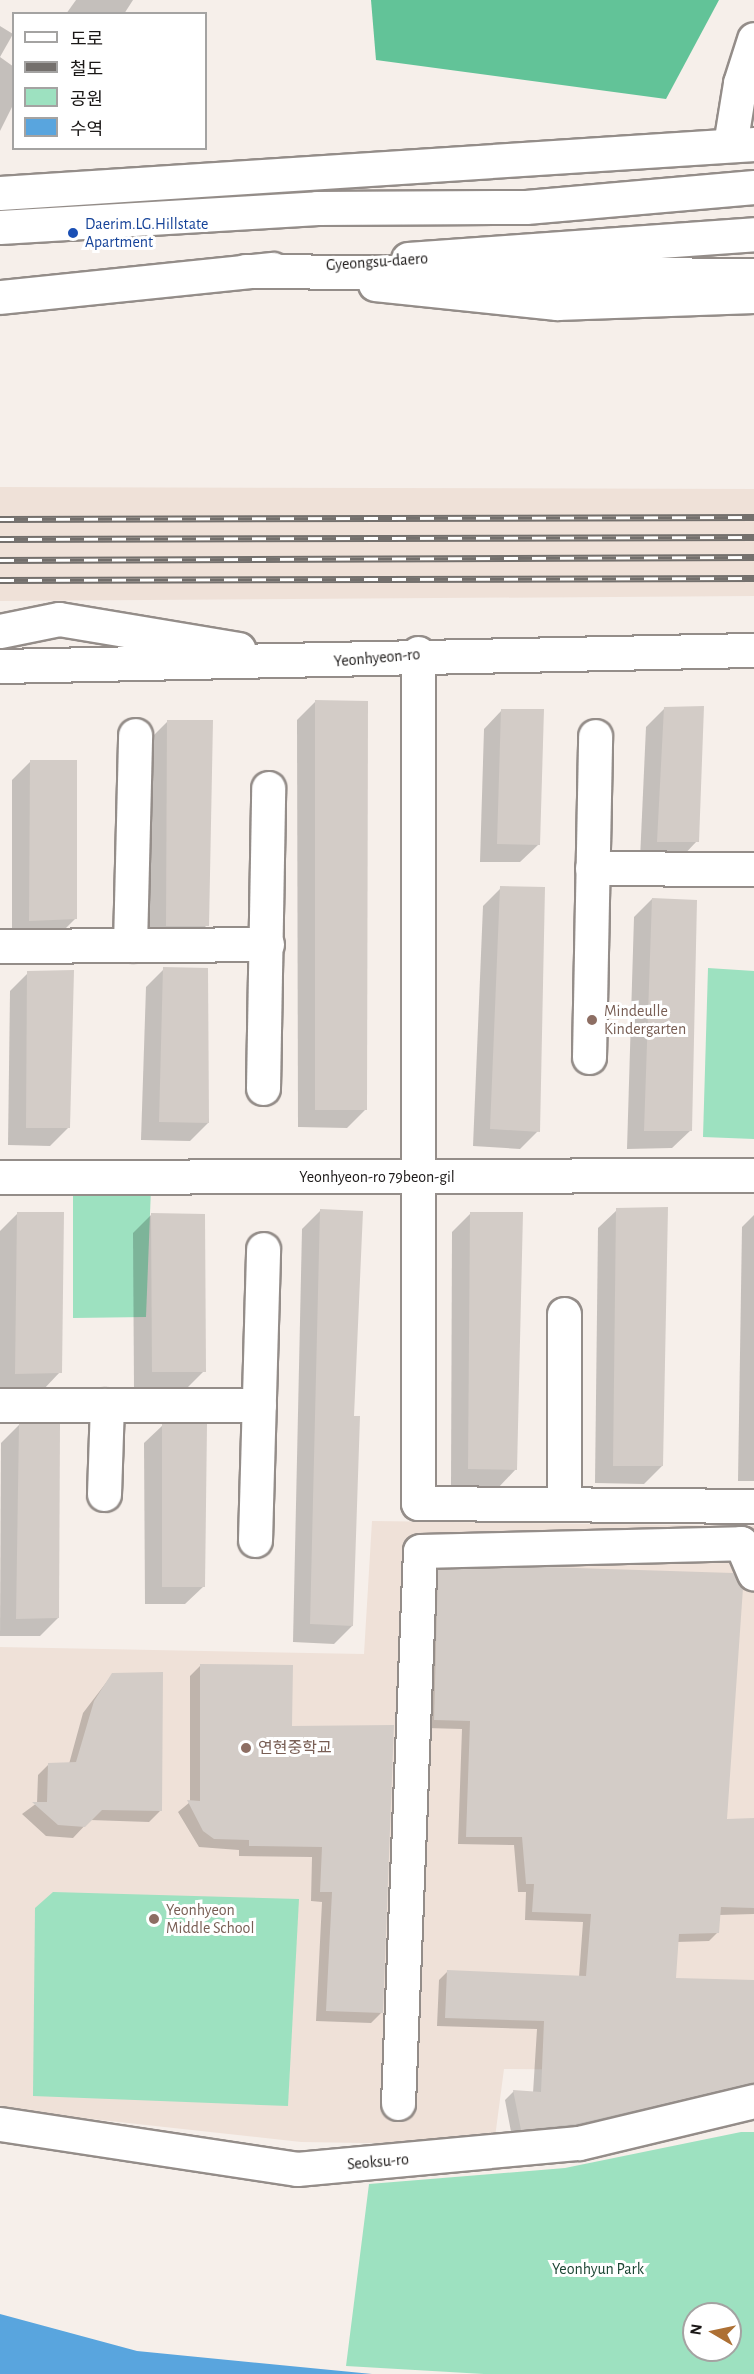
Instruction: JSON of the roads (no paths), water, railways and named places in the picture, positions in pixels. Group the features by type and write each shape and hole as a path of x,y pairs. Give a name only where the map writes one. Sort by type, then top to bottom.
{"main road":[{"path":"0,193 742,145 740,83 754,39"},
{"path":"0,227 317,208 526,207 754,187"},
{"name":"Gyeongsu-daero","path":"0,297 245,271 754,234"},
{"path":"245,271 754,275"},
{"path":"245,271 557,303 754,296"},
{"path":"0,631 59,619 321,663"},
{"path":"92,624 105,641 106,655 96,666"},
{"name":"Yeonhyeon-ro","path":"0,666 321,663 418,653 754,650"},
{"path":"418,653 418,1503 754,1506"},
{"path":"130,945 135,735"},
{"path":"589,1057 595,736"},
{"path":"263,1088 268,788"},
{"path":"592,868 754,869"},
{"path":"0,946 267,944"},
{"name":"Yeonhyeon-ro 79beon-gil","path":"0,1177 754,1175"},
{"path":"255,1540 263,1249"},
{"path":"564,1314 564,1504"},
{"path":"0,1405 259,1405"},
{"path":"104,1494 107,1405"},
{"path":"398,2103 420,1551 741,1543 754,1573"},
{"name":"Seoksu-ro","path":"0,2124 297,2169 579,2143 754,2101"}],"water":[{"path":"0,2314 137,2351 372,2374 0,2374"}],"railway":[{"path":"0,519 754,517"},
{"path":"0,539 754,537"},
{"path":"0,560 754,557"},
{"path":"0,580 754,578"}],"place":[{"name":"Daerim.LG.Hillstate Apartment","path":"73,233"},
{"name":"Mindeulle Kindergarten","path":"592,1020"},
{"name":"연현중학교","path":"246,1748"},
{"name":"Yeonhyeon Middle School","path":"154,1919"}],"park label":[{"name":"Yeonhyun Park","path":"598,2269"}]}
